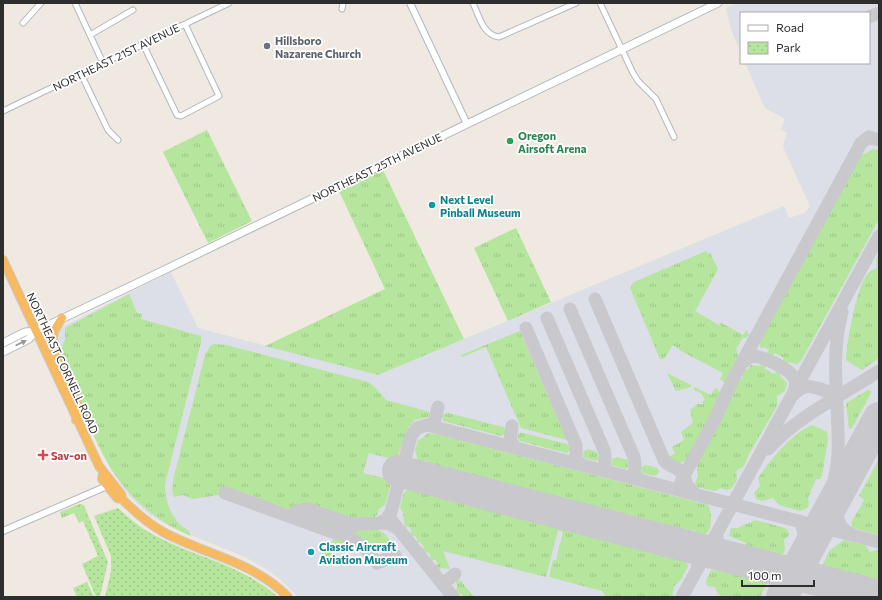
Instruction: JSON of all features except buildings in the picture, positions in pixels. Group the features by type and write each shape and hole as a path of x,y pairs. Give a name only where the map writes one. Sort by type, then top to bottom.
{"highway":[{"name":"NORTHEAST CORNELL ROAD","path":"3,260 76,420 103,474 102,479 117,498 122,499 141,517 176,539 236,561 255,571 271,581 288,597"},
{"path":"62,318 54,331 52,344 80,410 76,420"},
{"name":"NORTHEAST CORNELL ROAD","path":"103,474 108,475 121,494 122,499"}],"main road":[{"name":"NORTHEAST 25TH AVENUE","path":"3,343 25,332 36,331 717,3"},
{"name":"NORTHEAST 25TH AVENUE","path":"3,352 29,339 36,331"}],"street":[{"path":"23,23 41,3"},
{"path":"75,3 103,63"},
{"name":"NORTHEAST 21ST AVENUE","path":"3,111 229,3"},
{"path":"342,9 343,3"},
{"path":"410,3 467,124"},
{"path":"473,3 487,32 494,37 505,36 576,3"},
{"path":"600,3 638,81 656,99 674,136"},
{"path":"90,36 133,10"},
{"path":"143,44 177,115 181,116 217,98 218,95 185,24"},
{"path":"81,74 108,130 118,140"},
{"path":"3,531 107,486"}],"shaded area":[{"path":"738,3 879,3 879,597 298,597 280,579 266,569 245,557 171,527 150,515 129,496 111,470 96,440 56,343 56,337 62,327 171,272 198,328 378,375 784,206 789,218 805,213 810,206 783,147 787,133 781,129 785,119 765,108 745,64 870,64 870,12 740,12 740,51 731,29 726,8"}],"green space":[{"path":"207,130 252,221 208,243 163,152"},
{"path":"873,149 879,150 879,219 801,361 796,364 788,362 786,364 782,361 784,358 775,353 772,356 767,353 769,350 764,347 761,349 758,339 861,154 865,154"},
{"path":"383,170 464,339 378,375 265,346 385,289 339,191"},
{"path":"516,228 551,302 508,321 474,248"},
{"path":"706,251 708,254 710,253 718,269 695,311 719,325 720,322 743,335 747,330 749,336 742,339 736,349 738,357 737,362 726,382 723,382 720,379 723,373 681,351 673,345 664,359 660,359 630,288 634,282"},
{"path":"879,253 879,358 862,370 846,360 848,340 860,289 869,272 877,267 876,260"},
{"path":"129,294 137,313 142,314 141,319 201,336 201,342 165,484 170,511 180,525 188,531 191,536 162,521 139,503 121,483 106,460 94,436 59,354 65,339 65,328"},
{"path":"520,331 563,431 567,431 569,436 567,440 521,428 486,347 462,357 461,355"},
{"path":"214,344 226,345 368,382 374,386 386,400 430,412 428,417 415,420 409,426 397,458 392,459 369,453 363,473 388,479 391,483 385,505 379,509 377,515 371,519 350,521 310,506 287,510 233,490 226,489 218,495 193,499 183,495 174,497 172,490 174,476 205,355 210,346"},
{"path":"762,363 766,365 765,369 774,374 777,371 781,373 780,376 787,383 785,391 777,396 777,406 749,454 744,466 736,471 737,480 731,489 726,490 721,488 715,491 697,487 695,483 698,476 696,464 722,415 738,379 743,377 741,373 744,368 747,370 751,365 760,366"},
{"path":"667,373 691,385 691,387 676,391"},
{"path":"694,387 711,395 715,388 722,395 689,459 680,463 671,461 667,457 675,454 672,447 684,440 681,432 693,423 690,410 697,404 703,404 702,402 705,400 701,393 695,391"},
{"path":"868,390 871,391 871,393 852,428 849,429 846,403"},
{"path":"448,413 503,427 506,429 506,433 501,436 443,421 442,415"},
{"path":"812,425 827,432 828,439 822,475 820,479 816,479 808,498 809,505 807,508 800,511 779,505 773,498 762,501 756,499 754,493 760,486 758,478 763,471 789,441 804,429"},
{"path":"427,433 440,435 708,505 711,514 709,530 706,534 702,535 697,534 693,530 685,533 430,467 427,461 418,461 415,451 418,440 424,437"},
{"path":"519,433 567,444 570,446 571,450 566,453 520,441 517,438"},
{"path":"588,449 597,452 599,459 596,461 584,458 583,452"},
{"path":"617,457 628,460 628,467 625,469 612,465 612,459"},
{"path":"879,459 879,535 853,528 851,523 864,500 859,496"},
{"path":"646,465 657,468 659,471 658,474 654,476 642,473 641,467"},
{"path":"409,488 414,488 418,492 426,489 674,554 678,560 685,560 688,566 681,580 674,586 672,597 606,597 602,591 549,577 553,560 556,560 563,532 558,530 546,577 443,551 450,569 441,568 438,570 435,566 438,564 435,559 432,561 429,558 431,556 428,552 425,553 422,548 424,547 420,542 417,543 416,541 418,540 415,536 412,537 409,533 412,531 408,526 405,528 403,513 400,507 404,493"},
{"path":"80,504 84,505 89,518 79,523 74,513 62,518 60,512"},
{"path":"118,508 138,525 152,534 249,576 278,597 105,597 111,571 111,556 94,516"},
{"path":"309,512 345,525 334,528 321,525 297,514"},
{"path":"89,518 108,562 100,597 96,597 82,564 98,556 83,521"},
{"path":"755,520 785,528 788,531 789,535 784,540 785,550 783,554 776,555 746,547 746,543 729,536 731,528 738,528"},
{"path":"356,528 370,528 384,533 390,541 389,545 374,552 366,543 350,534 352,530"},
{"path":"335,537 341,537 355,545 330,555 329,558 321,558 325,548 328,548"},
{"path":"844,540 865,545 870,552 879,549 879,585 866,581 867,578 862,576 861,580 855,579 856,576 822,567 829,551"},
{"path":"726,568 764,578 767,583 760,597 723,597 718,594 715,587 707,586 706,580 711,570 718,571"},
{"path":"456,580 461,581 474,597 463,597 461,593 459,595 455,590 457,588"},
{"path":"87,582 94,597 77,597 73,588"}],"taxiway":[{"path":"870,17 879,13"},
{"path":"695,494 687,485 684,476 715,419 732,381 861,143 869,137 879,140"},
{"path":"682,597 879,236"},
{"path":"595,299 664,460 682,472 684,475 681,482"},
{"path":"570,309 634,457 634,474 638,478"},
{"path":"820,526 834,483 837,465 838,437 836,348 842,312"},
{"path":"547,318 604,450 605,466 608,471"},
{"path":"526,328 576,445 576,459 581,464"},
{"path":"742,363 751,356 755,356 780,366 794,378 794,391"},
{"path":"768,449 780,437 807,416 879,371"},
{"path":"793,395 800,389 806,387 838,393 845,392"},
{"path":"429,425 434,422 438,407"},
{"path":"379,523 386,520 391,512 411,436 417,428 427,425 879,542"},
{"path":"512,426 510,441 515,447"},
{"path":"844,483 839,497 837,511 840,524 844,530 851,534"},
{"path":"225,493 335,533 341,533 357,524"},
{"path":"291,517 297,511 307,509 351,524 388,523 397,528"},
{"path":"392,521 453,597"},
{"path":"800,521 809,547"},
{"path":"341,533 363,546 377,563 395,555"},
{"path":"717,534 717,546 723,553 731,558"},
{"path":"683,545 696,554 698,561 697,569"},
{"path":"443,584 455,574"}],"runway":[{"path":"782,597 879,418"},
{"path":"398,471 879,596"}],"place":[{"name":"Hillsboro Nazarene Church","path":"267,46"},
{"name":"Oregon Airsoft Arena","path":"510,141"},
{"name":"Next Level Pinball Museum","path":"432,205"},
{"name":"Sav-on","path":"43,455"},
{"name":"Classic Aircraft Aviation Museum","path":"311,552"}]}
